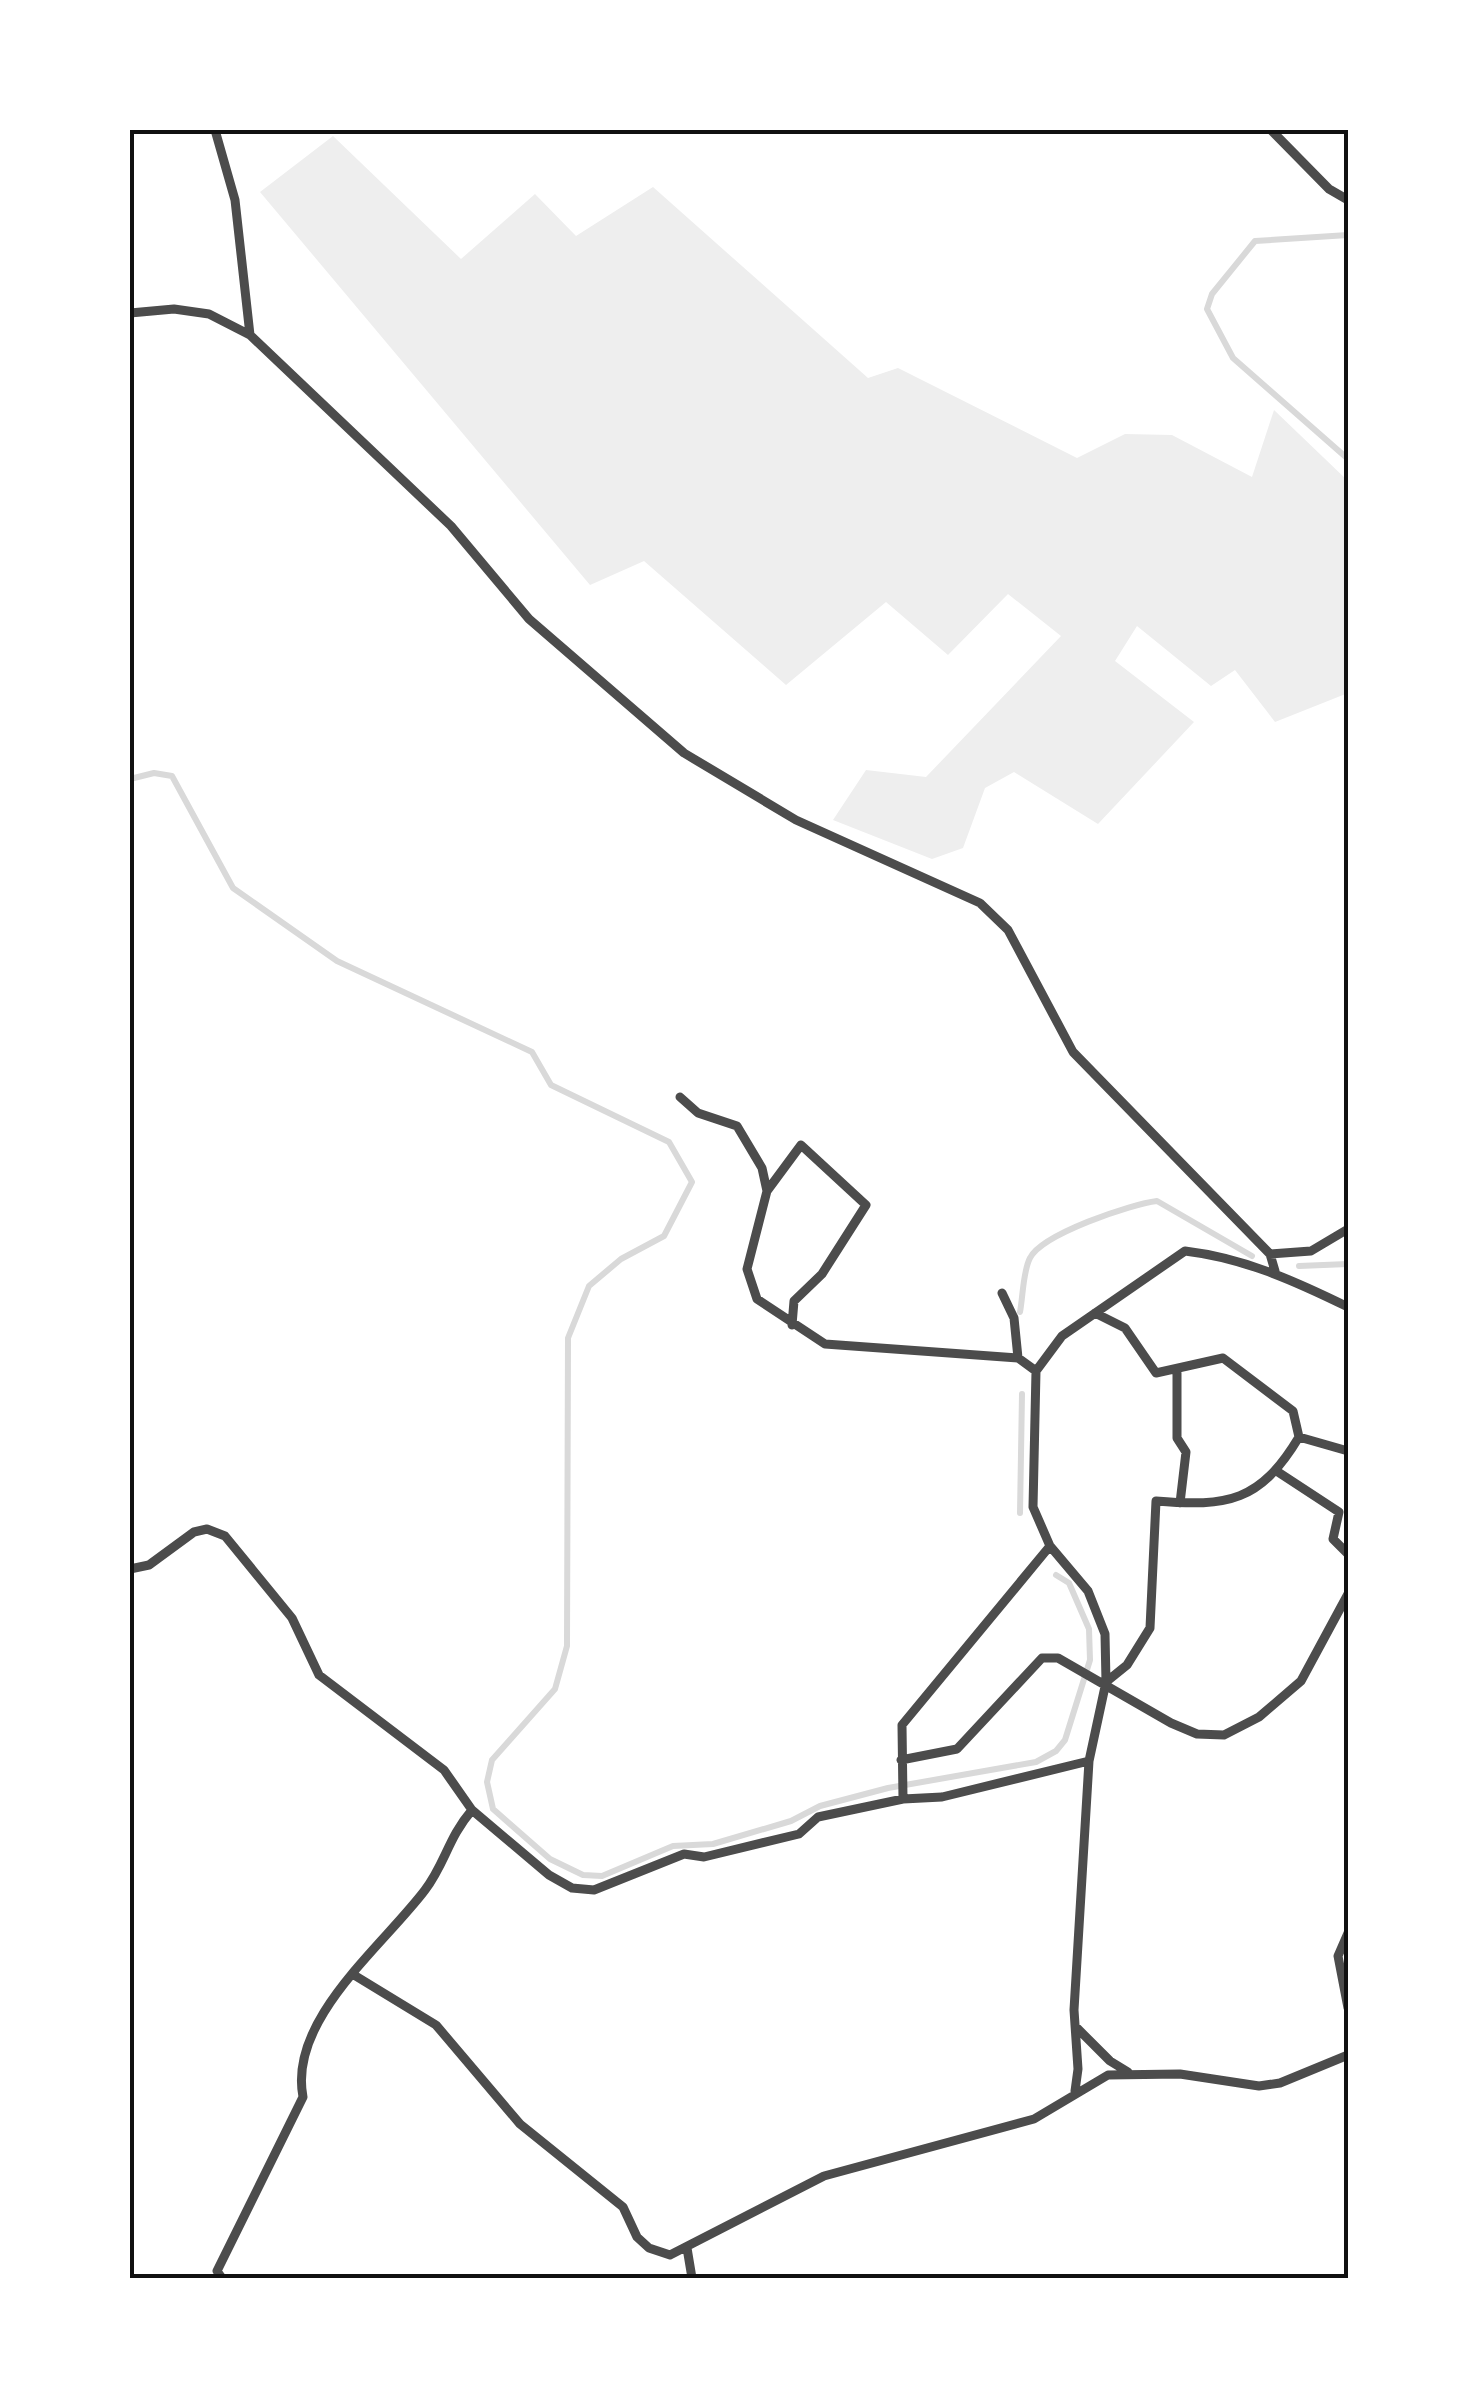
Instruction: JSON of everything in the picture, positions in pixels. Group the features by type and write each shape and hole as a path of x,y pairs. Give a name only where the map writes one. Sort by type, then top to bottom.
{"street":[{"path":"215,130 235,200 250,334"},
{"path":"1271,130 1329,189 1348,200"},
{"path":"130,313 174,310 209,314 250,334 450,526 529,619 684,753 796,820 980,903 1008,930 1073,1052 1270,1254 1275,1271"},
{"path":"680,1098 698,1113 736,1126 762,1168 767,1191"},
{"path":"792,1326 794,1301 822,1274 866,1205 801,1146 767,1191 746,1269 757,1300 792,1326 825,1344 1018,1358 1036,1371"},
{"path":"1270,1254 1311,1251 1348,1230"},
{"path":"1074,2091 1078,2068 1074,2022 1089,1761 1106,1682 1105,1634 1088,1591 1050,1546 1032,1508 1036,1371 1062,1336 1185,1251 1216,1255 1255,1271 1275,1271 1348,1307"},
{"path":"1002,1293 1014,1318 1018,1358"},
{"path":"1095,1313 1125,1328 1156,1373 1176,1372 1223,1358 1293,1411 1299,1437 1278,1472 1252,1491 1208,1505 1156,1501 1150,1628 1128,1665 1106,1682"},
{"path":"1176,1372 1177,1438 1186,1452 1180,1503"},
{"path":"1299,1437 1348,1451"},
{"path":"1278,1472 1339,1512 1333,1539 1348,1554"},
{"path":"130,1569 149,1565 194,1532 207,1529 225,1536 292,1618 320,1675 444,1770 472,1810 550,1875 572,1888 594,1890 684,1854 704,1856 799,1834 818,1817 902,1796 942,1797 1089,1761"},
{"path":"902,1796 902,1725 1050,1546"},
{"path":"902,1760 957,1750 1042,1658 1058,1658 1106,1682 1170,1723 1197,1734 1224,1735 1259,1716 1301,1681 1348,1594"},
{"path":"222,2278 217,2271 303,2098 299,2077 304,2046 374,1944 426,1890 452,1833 472,1810"},
{"path":"1348,1933 1338,1956 1348,2008"},
{"path":"354,1974 436,2026 520,2124 622,2206 638,2237 649,2248 670,2256 824,2176 1034,2119 1054,2111 1074,2091 1108,2075 1180,2074 1260,2086 1280,2083 1348,2055"},
{"path":"1074,2022 1083,2038 1131,2073"},
{"path":"687,2248 692,2278"}],"shaded area":[{"path":"333,136 461,259 535,194 576,236 653,187 868,378 898,368 1077,458 1125,434 1172,435 1252,477 1274,410 1348,481 1348,693 1275,722 1235,670 1211,686 1137,626 1115,661 1194,722 1098,824 1014,772 985,788 963,848 932,859 833,820 866,770 926,777 1061,636 1008,594 948,655 886,602 786,685 644,561 590,585 260,192"}],"waterway":[{"path":"1348,235 1255,241 1212,294 1207,309 1233,358 1348,459"},
{"path":"130,779 154,773 172,776 233,888 337,961 532,1052 551,1085 669,1142 692,1182 664,1236 621,1259 589,1286 568,1338 567,1646 555,1689 492,1760 487,1782 493,1809 550,1859 583,1875 602,1876 673,1846 713,1844 791,1821 820,1806 888,1788 1036,1762 1056,1751 1065,1740 1090,1660 1089,1629 1069,1583 1056,1575"},
{"path":"1020,1312 1026,1270 1038,1249 1069,1230 1145,1203 1157,1201 1252,1256"},
{"path":"1299,1266 1348,1264"},
{"path":"1020,1513 1022,1394"}]}
